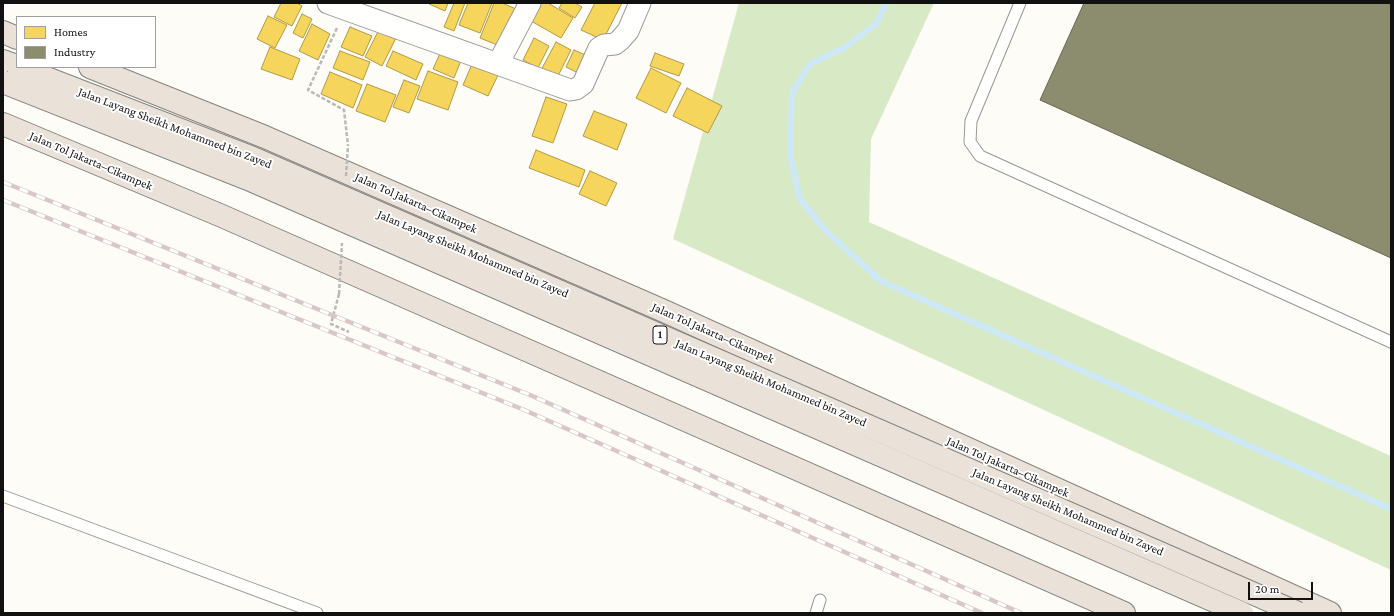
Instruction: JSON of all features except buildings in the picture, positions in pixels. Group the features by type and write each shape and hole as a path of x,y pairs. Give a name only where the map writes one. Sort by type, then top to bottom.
{"highway":[{"path":"3,32 16,38"},
{"name":"Jalan Layang Sheikh Mohammed bin Zayed","path":"3,61 16,66"},
{"name":"Jalan Layang Sheikh Mohammed bin Zayed","path":"21,68 260,161 1298,613"},
{"name":"Jalan Tol Jakarta–Cikampek","path":"92,68 265,137 649,305 1330,613"},
{"name":"Jalan Layang Sheikh Mohammed bin Zayed","path":"3,82 248,179 1242,613"},
{"name":"Jalan Tol Jakarta–Cikampek","path":"3,124 222,216 1124,613"}],"street":[{"path":"498,64 530,3"},
{"path":"335,5 570,90 576,89 583,84 599,48 604,45 615,44 628,31 640,3"}],"lane":[{"path":"1020,3 971,121 970,142 980,156 1391,342"},
{"path":"3,496 317,613"},
{"path":"816,613 820,600"}],"path":[{"path":"335,5 308,90 344,110 348,145"},
{"path":"339,294 331,324 349,332"}],"green space":[{"path":"739,3 934,3 871,139 869,222 1391,456 1391,570 673,239"}],"waterway":[{"path":"886,3 877,23 846,47 810,64 792,93 790,155 800,199 825,230 881,281 1391,509"}],"railway":[{"path":"3,182 530,395 1021,613"},
{"path":"3,200 522,409 982,613"}]}
